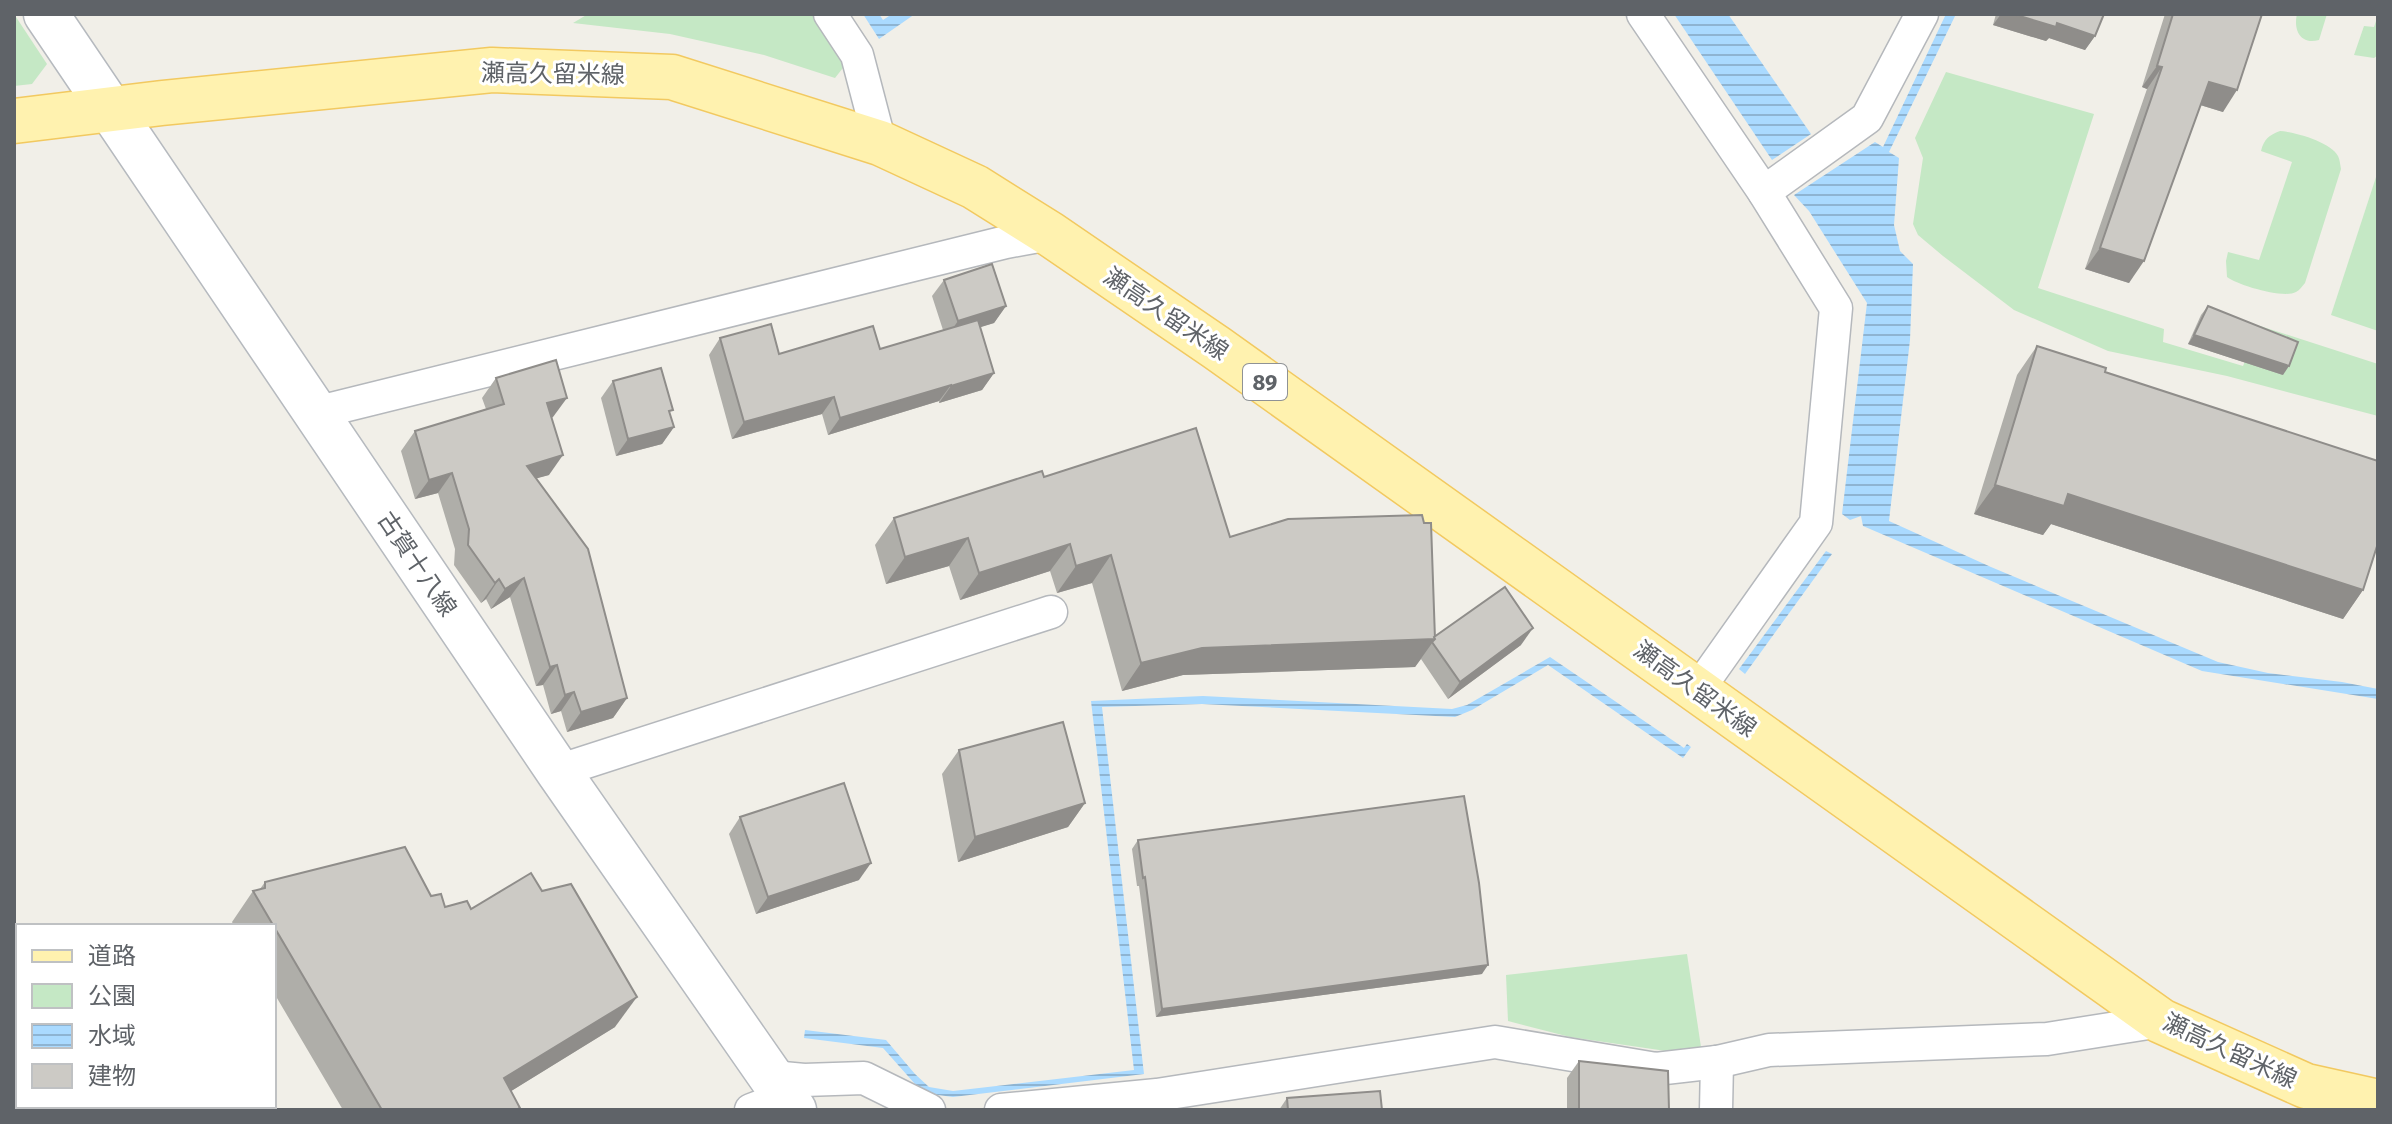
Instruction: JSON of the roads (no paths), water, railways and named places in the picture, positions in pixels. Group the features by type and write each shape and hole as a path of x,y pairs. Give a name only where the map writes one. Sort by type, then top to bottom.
{"main road":[{"name":"古賀十八線","path":"46,14 558,771 775,1099"},
{"name":"瀬高久留米線","path":"14,121 492,70 672,77 880,143 975,187 1050,234 1217,348 2161,1021 2306,1086 2378,1102"}],"street":[{"path":"830,14 857,55 880,143"},
{"path":"1643,14 1764,192 1836,308 1816,523 1697,691"},
{"path":"1764,192 1867,118 1922,14"},
{"path":"315,413 1006,242 1050,234"},
{"path":"558,771 1051,612"},
{"path":"1001,1110 1157,1095 1495,1042 1656,1069 1717,1062 1769,1050 2047,1039 2161,1021"},
{"path":"1716,1110 1717,1062"},
{"path":"775,1099 804,1080 864,1078 929,1110"}],"water":[{"path":"863,14 879,14 883,20 892,14 915,14 879,39"},
{"path":"1674,14 1728,14 1811,134 1772,160"},
{"path":"1946,14 1956,14 1889,152 1899,158 1894,225 1900,251 1913,264 1910,340 1889,521 2218,662 2268,673 2378,689 2378,699 2202,671 1863,526 1861,516 1850,520 1842,514 1867,303 1809,211 1794,195 1875,142 1883,147"},
{"path":"1826,551 1832,554 1745,674 1739,669"},
{"path":"1550,657 1684,748 1687,744 1691,747 1683,758 1548,665 1455,717 1202,704 1102,707 1144,1074 953,1097 923,1093 883,1048 804,1038 805,1030 886,1040 929,1087 953,1091 1134,1070 1091,701 1203,696 1452,709 1467,705"}]}
